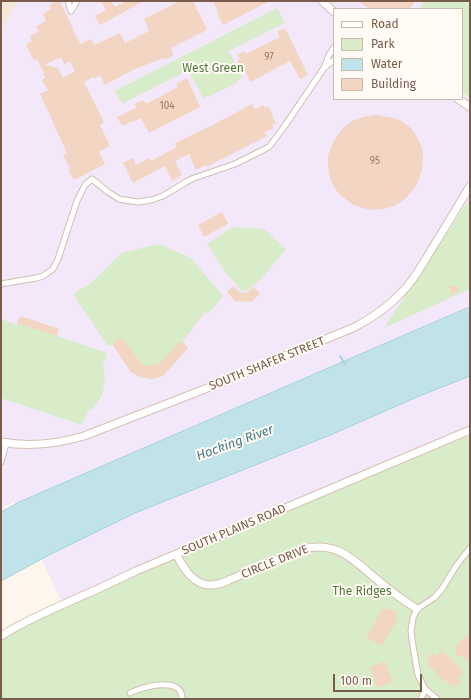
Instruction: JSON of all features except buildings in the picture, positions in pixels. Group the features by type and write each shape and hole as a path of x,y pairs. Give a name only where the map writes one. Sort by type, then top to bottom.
{"street":[{"path":"68,1 71,11 77,1"},
{"path":"322,1 333,11"},
{"path":"1,284 43,276 53,269 58,259 82,190 92,179 108,192 120,199 138,202 151,200 163,196 194,178 235,164 270,147 324,68 333,49"},
{"path":"324,68 333,61"},
{"path":"460,100 470,107"},
{"name":"SOUTH SHAFER STREET","path":"4,442 32,445 65,441 84,436 205,389 356,327 383,310 410,283 470,186"},
{"name":"SOUTH PLAINS ROAD","path":"1,636 11,629 47,611 176,554 470,430"},
{"path":"1,462 4,442"},
{"name":"CIRCLE DRIVE","path":"176,554 183,567 192,577 198,582 208,585 221,584 302,549 310,547 325,547 337,550 353,558 400,598 417,609"},
{"path":"437,699 425,689 418,675 412,640 412,625 417,609 434,598 442,589 456,566 470,548"},
{"path":"130,693 137,689 164,684 177,688 180,691 182,699"},
{"path":"421,699 425,689"}],"shaded area":[{"path":"1,1 18,1 1,32"},
{"path":"18,1 470,1 470,699 105,692 14,502 1,509 1,32"}],"green space":[{"path":"425,1 464,1 470,5 470,98 463,93 463,8 420,8"},
{"name":"West Green","path":"277,8 285,23 229,51 242,78 237,81 238,82 203,98 188,70 122,104 115,91"},
{"path":"470,198 470,289 384,328"},
{"path":"233,227 264,229 286,249 263,277 247,291 242,291 226,273 207,244"},
{"path":"159,244 191,258 223,296 208,314 205,312 183,341 188,348 163,376 152,379 140,377 131,372 113,344 108,346 73,294 91,283 121,253"},
{"path":"20,316 59,329 57,336 107,353 103,365 105,377 103,392 100,399 88,412 82,425 1,398 1,319 17,325"},
{"name":"The Ridges","path":"470,430 470,699 1,699 1,636 47,611"}],"water":[{"name":"Hocking River","path":"470,307 470,376 417,397 328,436 135,513 51,554 1,581 1,512 17,503"}],"waterway":[{"path":"340,356 345,364"}]}
